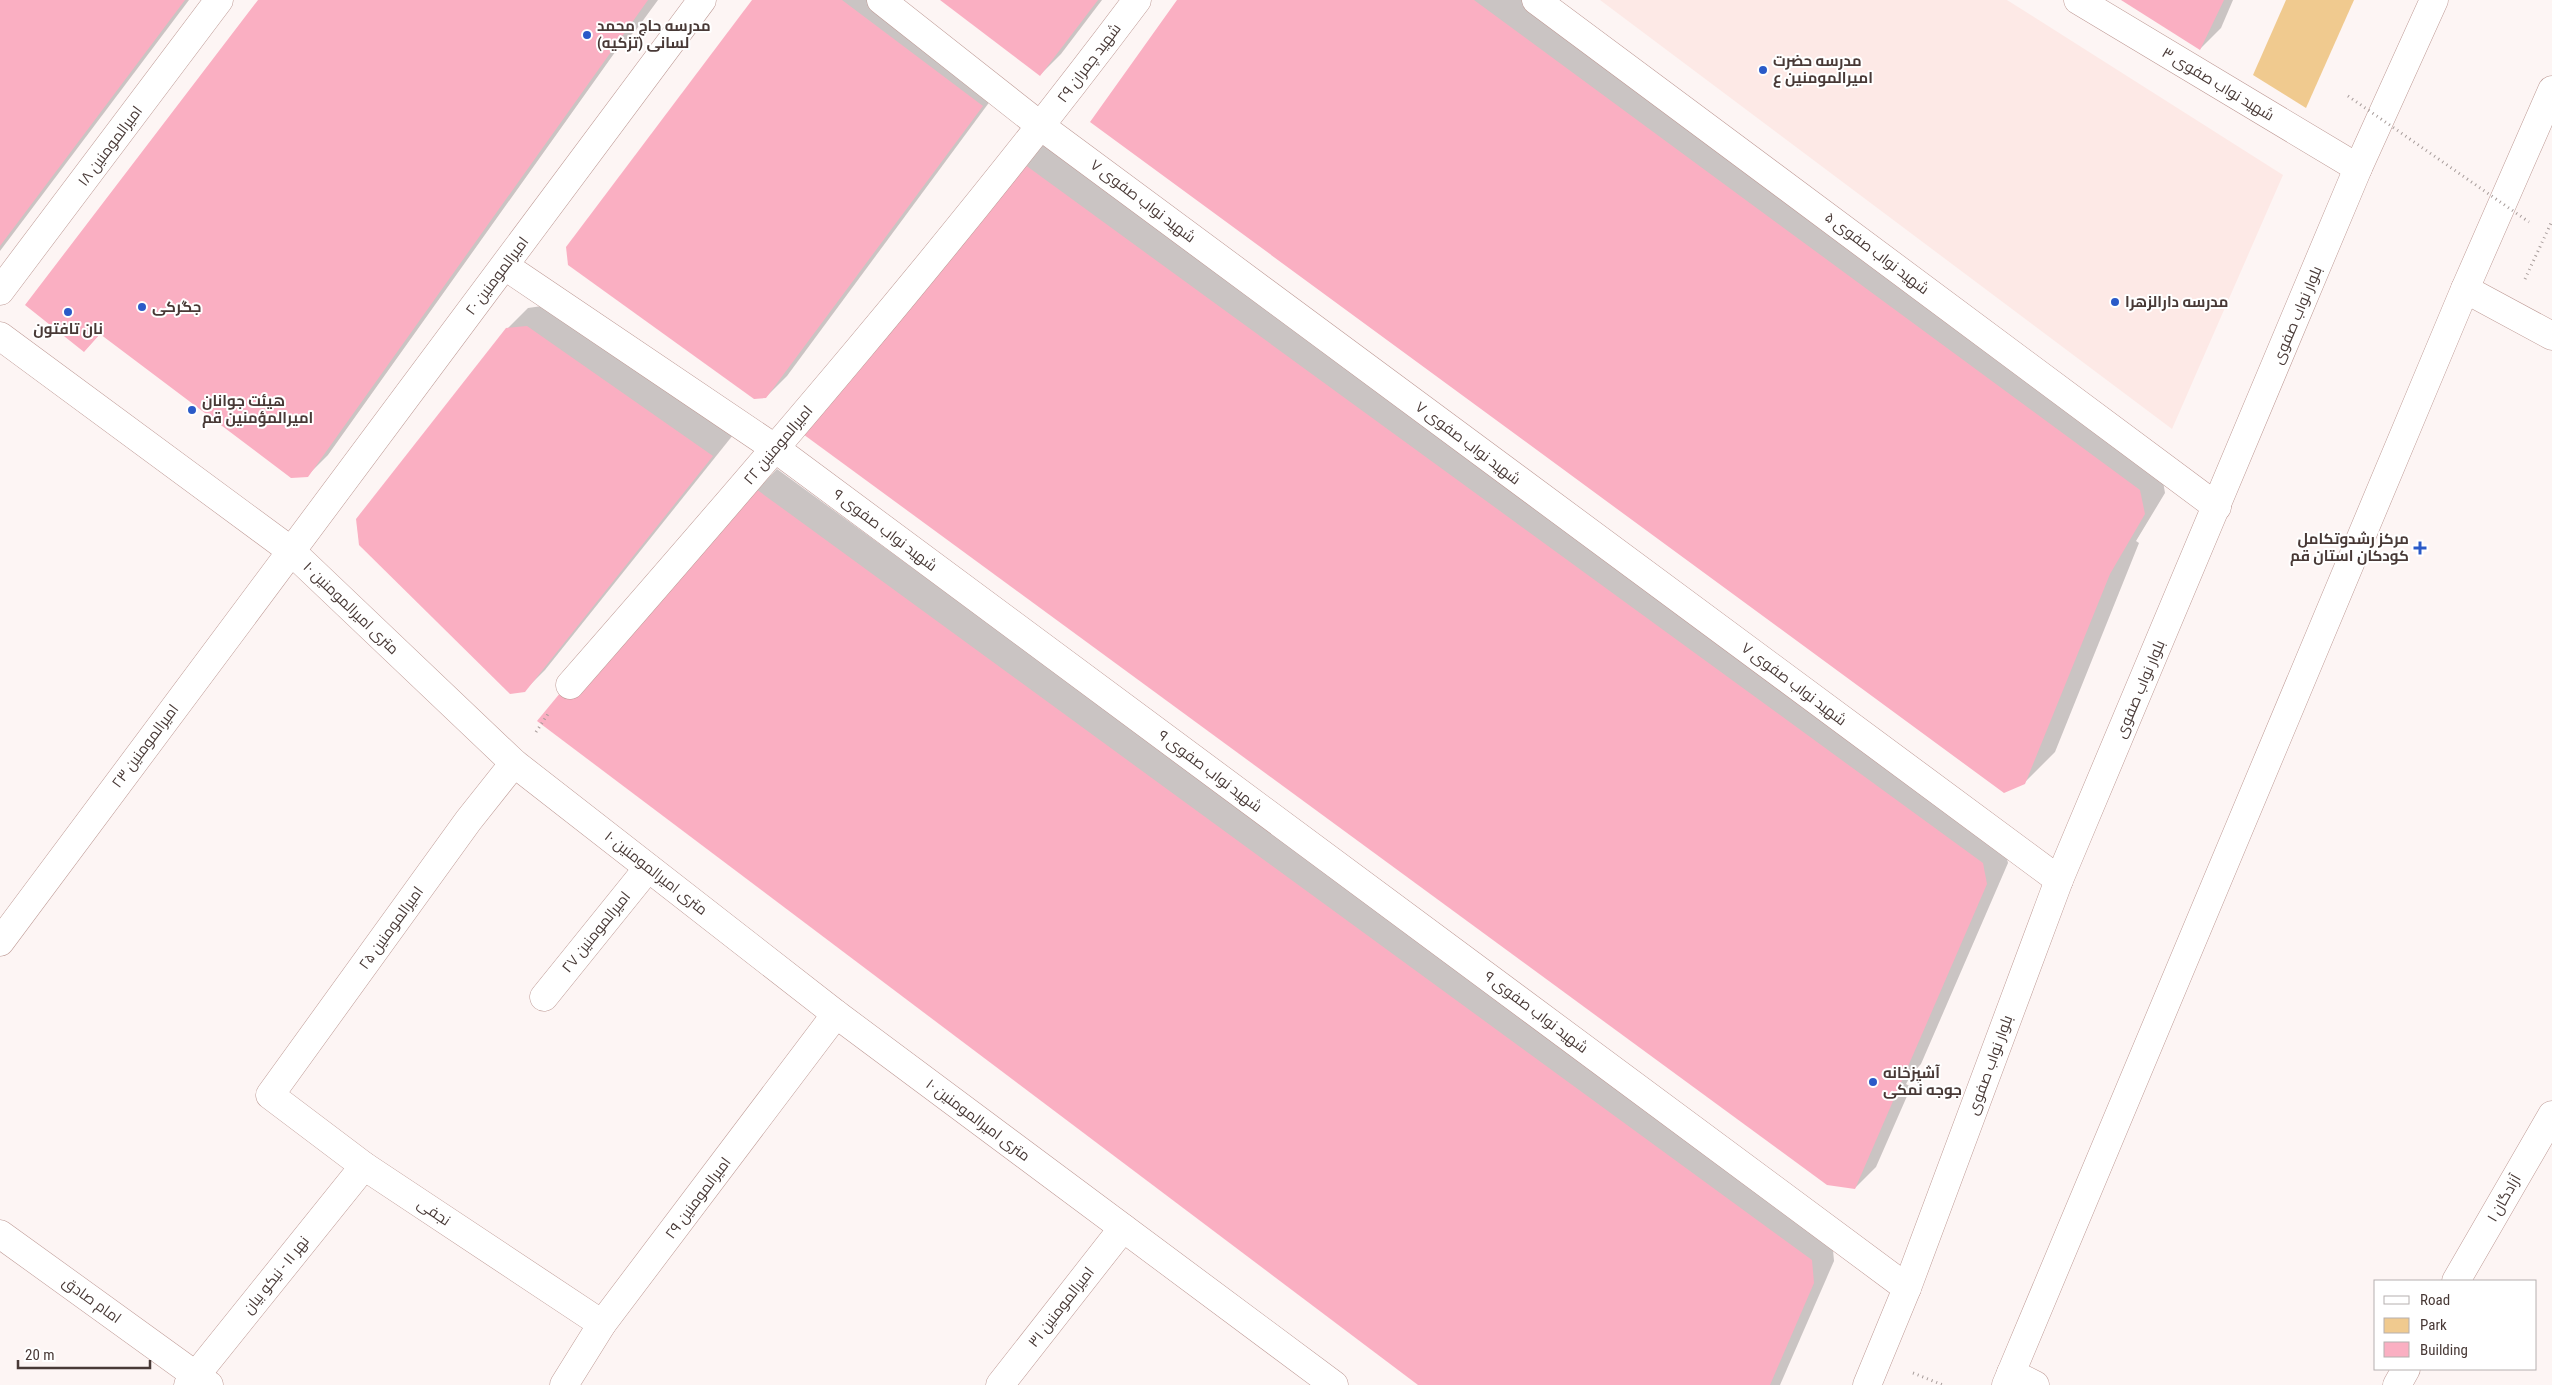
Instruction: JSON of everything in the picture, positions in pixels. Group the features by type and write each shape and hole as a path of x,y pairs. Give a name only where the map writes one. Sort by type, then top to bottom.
{"street":[{"name":"امیرالمومنین ۱۸","path":"0,291 219,0"},
{"name":"امیرالمومنین ۲۰","path":"290,550 505,266 702,0"},
{"name":"شهید نواب صفوی ۷","path":"881,0 1042,127 2059,880"},
{"name":"شهید چمران ۲۹","path":"1042,127 1137,0"},
{"name":"شهید نواب صفوی ۵","path":"1536,0 2218,507"},
{"name":"شهید نواب صفوی ۳","path":"2078,0 2358,168"},
{"name":"بلوار نواب صفوی","path":"1867,1385 1908,1288 2059,880 2218,507 2358,168 2434,0"},
{"path":"2035,1385 2008,1379 2465,289 2549,106"},
{"name":"امیرالمومنین ۲۲","path":"570,685 776,449 1042,127"},
{"name":"شهید نواب صفوی ۹","path":"505,266 776,449 1908,1288"},
{"path":"2465,289 2552,336"},
{"name":"۱۰ متری امیرالمومنین","path":"0,336 290,550 514,763 836,1014 1334,1385"},
{"name":"امیرالمومنین ۲۳","path":"0,942 290,550"},
{"name":"امیرالمومنین ۲۵","path":"270,1095 468,821 514,763"},
{"name":"امیرالمومنین ۲۷","path":"544,997 648,868"},
{"name":"امیرالمومنین ۲۹","path":"564,1385 602,1324 836,1014"},
{"name":"نجفی","path":"270,1095 364,1166 602,1324"},
{"name":"آزادگان ۱","path":"2457,1280 2552,1115"},
{"name":"نهر ۱۱ - نیکو بیان","path":"197,1382 364,1166"},
{"name":"امیرالمومنین ۳۱","path":"1000,1385 1123,1228"},
{"name":"امام صادق","path":"0,1234 197,1382"},
{"path":"2397,1385 2405,1370"}],"path":[{"path":"2348,96 2529,222"},
{"path":"2510,313 2552,221"},
{"path":"514,763 570,685"}],"shaded area":[{"name":"مدرسه دارالزهرا","path":"1600,0 2007,0 2283,175 2172,429"}],"green space":[{"path":"2286,0 2354,0 2306,108 2253,75"}],"building":[{"path":"0,0 185,0 0,246"},
{"path":"258,0 648,0 308,477 291,478 100,334 84,352 25,305"},
{"path":"752,0 842,0 983,106 766,398 754,399 568,265 566,247"},
{"path":"940,0 1098,0 1040,76"},
{"path":"1177,0 1474,0 2140,490 2145,514 2110,574 2025,784 2004,793 1090,122"},
{"path":"2121,0 2224,0 2200,50"},
{"path":"1006,151 1983,863 1987,884 1855,1189 1827,1185 792,426"},
{"path":"527,326 713,456 525,692 510,694 359,545 356,519 506,328"},
{"path":"756,489 1812,1260 1814,1283 1770,1385 1418,1385 537,721 632,606"}],"place":[{"name":"مدرسه حاج محمد لسانی (تزکیه)","path":"587,35"},
{"name":"مدرسه حضرت امیرالمومنین ع","path":"1763,70"},
{"name":"مدرسه دارالزهرا","path":"2115,302"},
{"name":"جگرکی","path":"142,307"},
{"name":"نان تافتون","path":"68,312"},
{"name":"هیئت جوانان امیرالمؤمنین قم","path":"192,410"},
{"name":"مرکز رشدوتکامل کودکان استان قم","path":"2420,548"},
{"name":"آشپزخانه جوجه نمکی","path":"1873,1082"}]}
